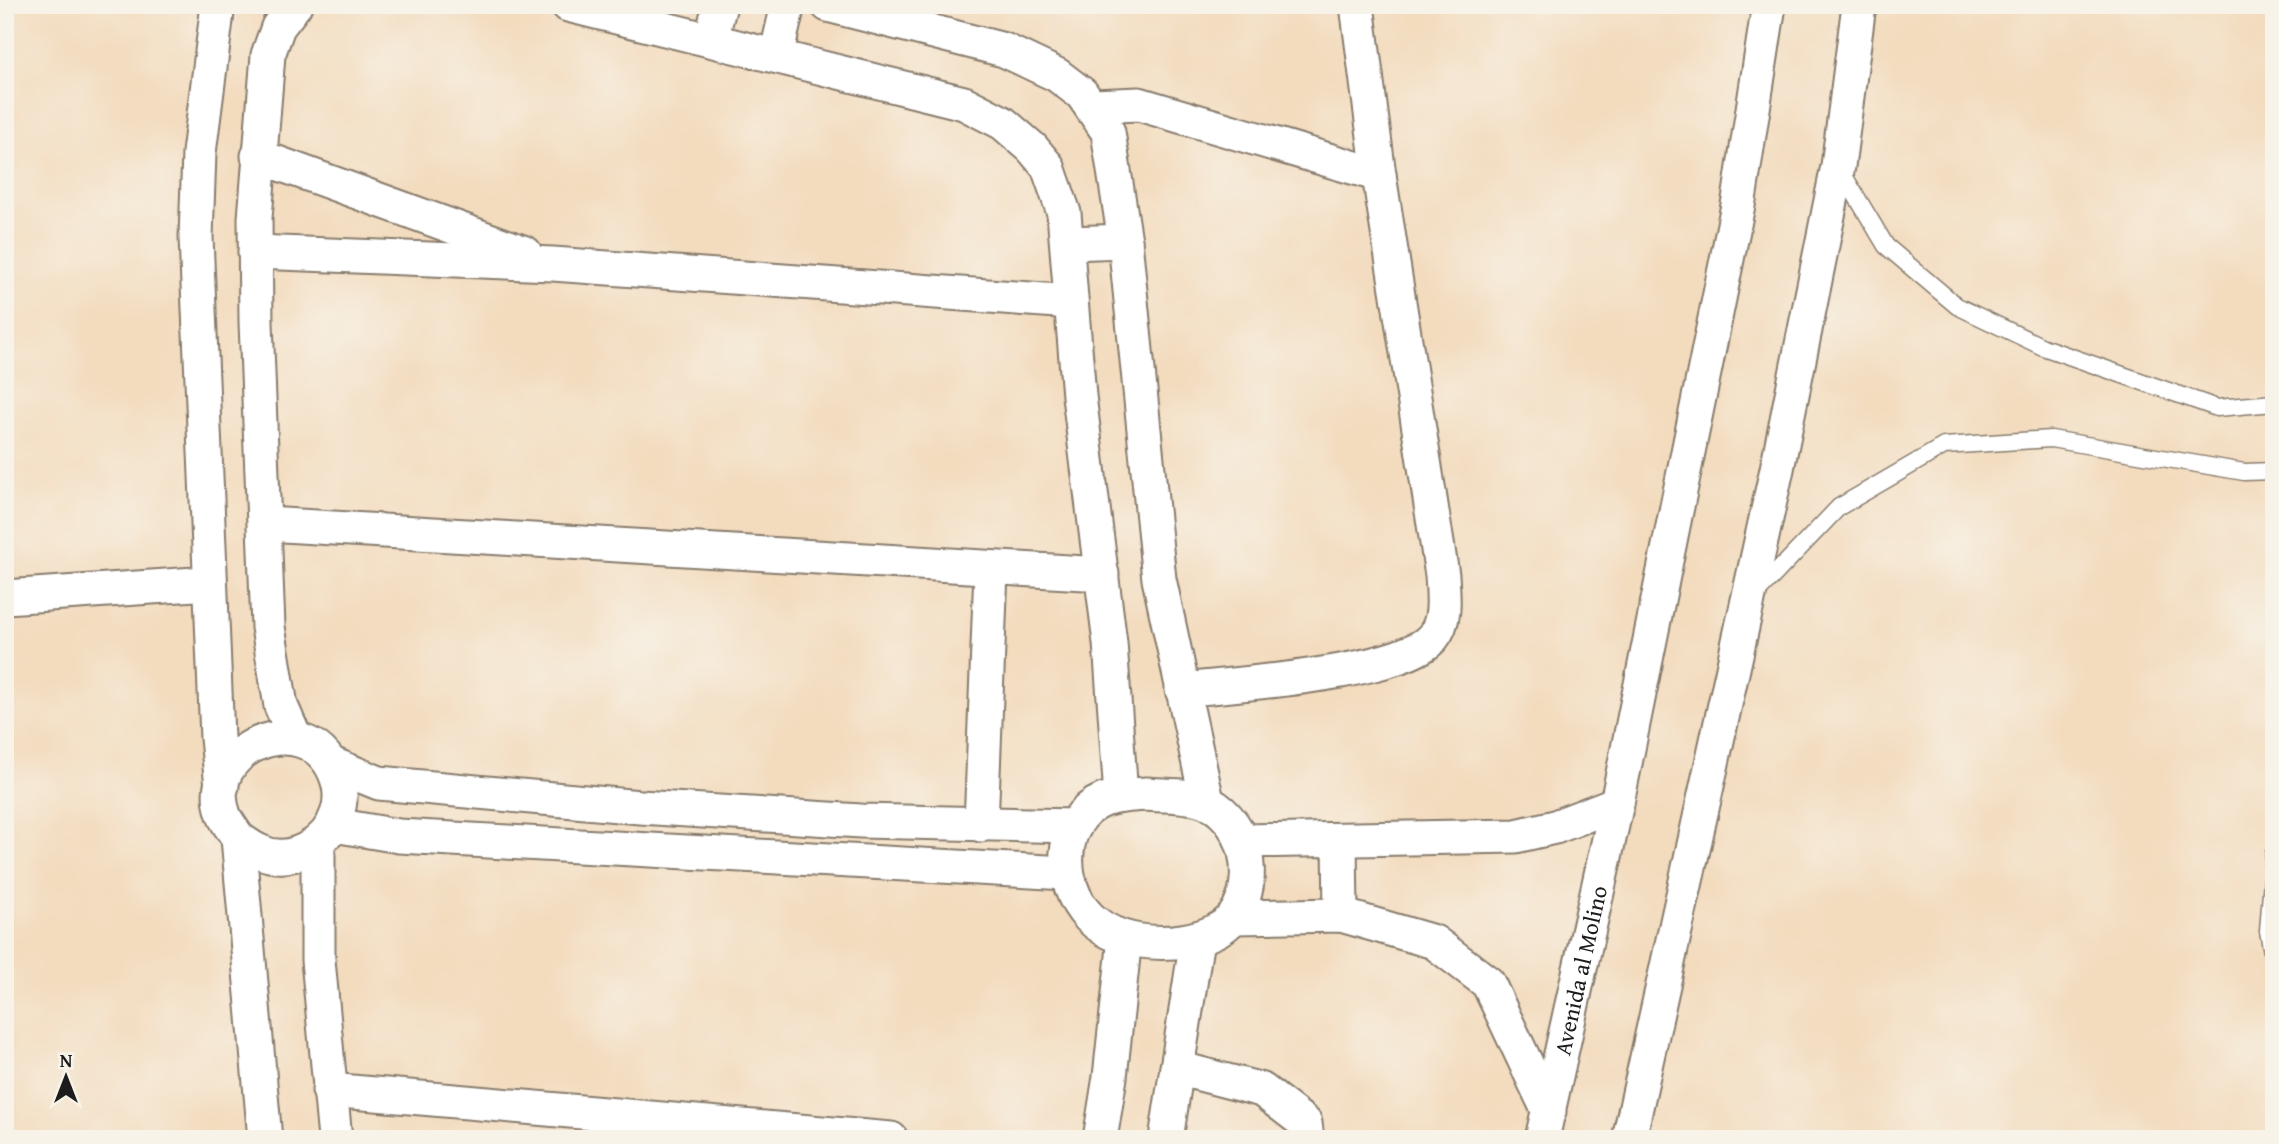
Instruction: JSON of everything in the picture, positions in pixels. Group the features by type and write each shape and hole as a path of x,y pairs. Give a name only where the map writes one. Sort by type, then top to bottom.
{"street":[{"path":"218,5 199,153 196,237 210,583 223,814 238,838 265,1139"},
{"path":"295,5 278,27 268,55 258,156 255,252 268,627 273,675 281,706 295,738"},
{"path":"568,5 964,103 1003,123 1032,148 1048,167 1058,190 1068,243 1070,302 1110,643 1121,796"},
{"path":"711,39 720,5"},
{"path":"776,56 789,5"},
{"path":"828,5 1004,50 1057,75 1093,106 1108,132 1125,242 1159,579 1207,802"},
{"path":"1182,690 1346,671 1391,661 1432,638 1443,617 1442,575 1379,175 1357,5"},
{"name":"Avenida al Molino","path":"1545,1125 1617,803 1739,200 1769,5"},
{"path":"1629,1139 1777,469 1838,166 1859,5"},
{"path":"1093,106 1139,104 1379,175"},
{"path":"258,156 553,264"},
{"path":"1068,243 1125,242"},
{"path":"255,252 553,264 1070,302"},
{"path":"266,524 991,570 1102,574"},
{"path":"981,825 991,570"},
{"path":"5,597 210,583"},
{"path":"222,786 231,763 248,747 271,738 295,738 316,748 331,764 340,784 340,805 326,834 318,960 335,1139"},
{"path":"331,764 379,783 639,807 981,825 1075,826"},
{"path":"1146,794 1207,802 1235,824 1243,841 1246,878 1243,900 1234,917 1219,930 1197,939 1144,942 1125,938 1089,917 1076,897 1066,873 1066,849 1075,826 1087,811 1103,801 1146,794"},
{"path":"1243,841 1516,836 1555,827 1617,803"},
{"path":"238,838 263,853 292,855 326,834 1066,873"},
{"path":"1340,841 1341,915"},
{"path":"1234,917 1341,915 1434,942 1488,983 1545,1125"},
{"path":"1100,1139 1110,1077 1125,938"},
{"path":"1166,1139 1197,939"},
{"path":"1177,1068 1262,1090 1306,1124 1307,1139"},
{"path":"329,1090 891,1139"}],"lane":[{"path":"1838,166 1886,246 1957,306 2043,347 2217,408 2274,403"},
{"path":"1746,605 1839,507 1944,446 2050,439 2244,472 2274,471"},
{"path":"2274,853 2268,931 2274,963"}]}
